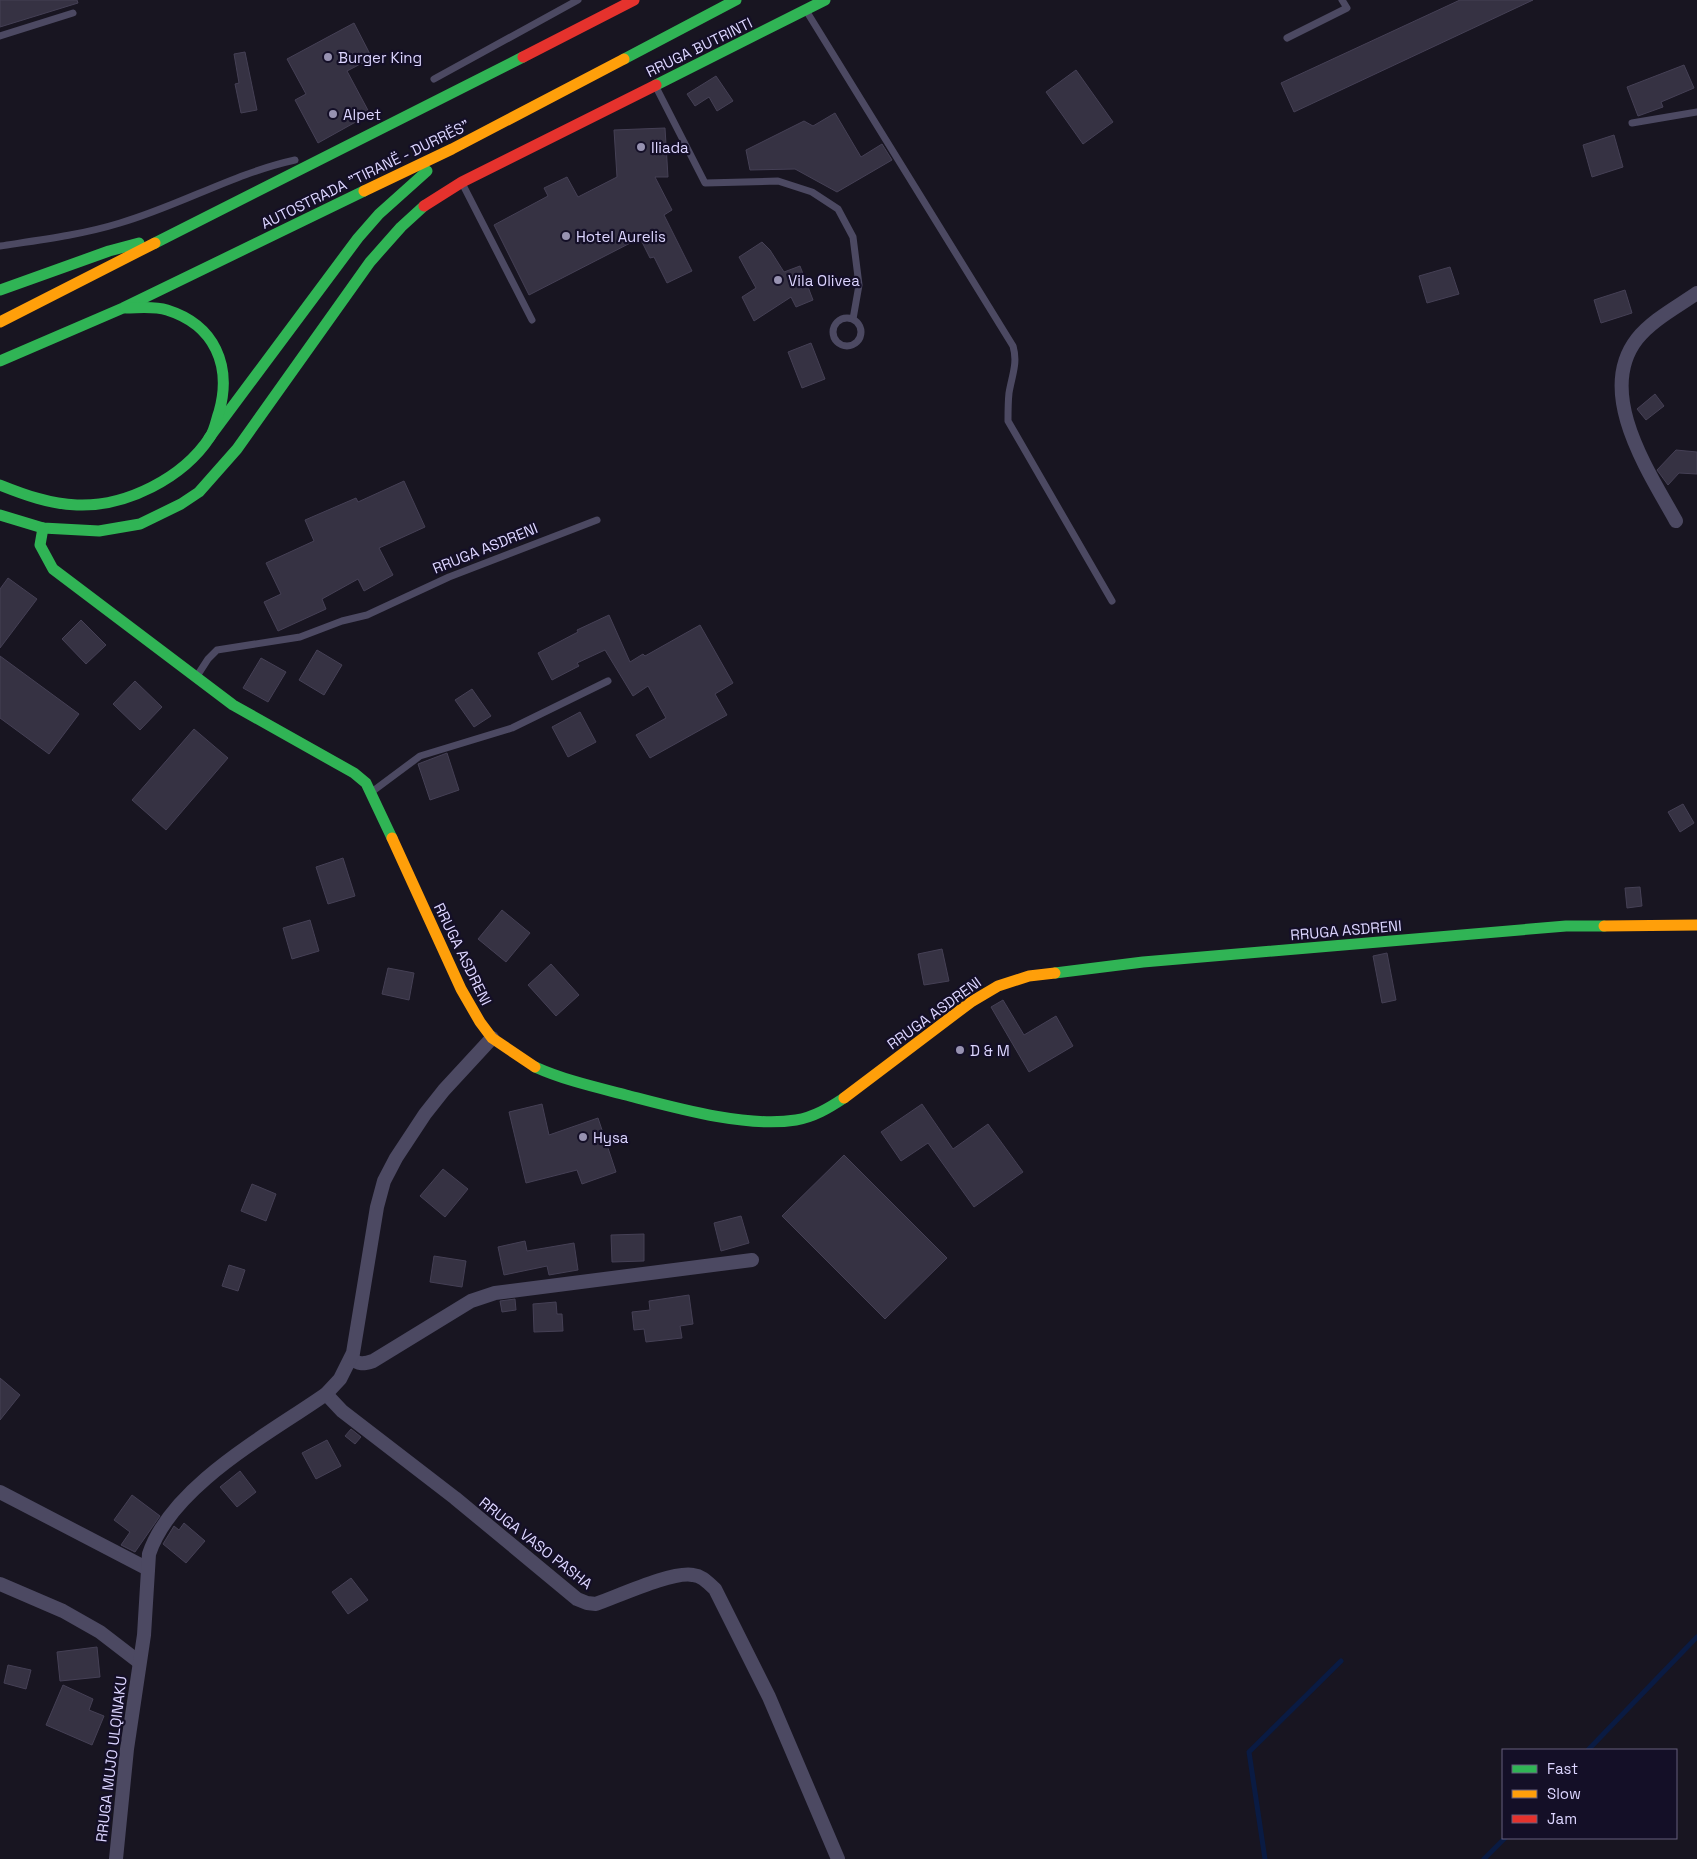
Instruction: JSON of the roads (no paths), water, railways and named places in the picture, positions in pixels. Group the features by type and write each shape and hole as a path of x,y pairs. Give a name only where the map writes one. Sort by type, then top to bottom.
{"main road":[{"path":"0,322 634,0"},
{"name":"AUTOSTRADA \"TIRANË - DURRËS\"","path":"0,361 123,308 452,149 736,0"},
{"name":"RRUGA BUTRINTI","path":"0,514 43,528 80,532 120,529 162,514 198,492 237,450 381,248 420,207 462,182 825,0"},
{"path":"0,485 28,496 54,502 78,504 103,503 132,495 177,472 209,438 358,238 379,214 452,149"},
{"path":"403,192 420,207"},
{"path":"0,290 120,247 165,237"},
{"path":"123,308 148,308 174,313 204,332 217,348 225,370 226,387 209,438"},
{"name":"RRUGA ASDRENI","path":"43,528 40,545 53,569 241,710 354,773 366,783 461,989 480,1022 492,1038 534,1067 559,1078 592,1087 712,1115 768,1122 795,1120 814,1116 843,1098 971,1002 998,986 1029,976 1143,962 1566,926 1697,925"}],"street":[{"path":"1676,521 1644,465 1622,406 1620,382 1624,360 1637,339 1657,320 1697,293"},
{"path":"326,1394 340,1379 352,1358 377,1207 384,1181 396,1158 425,1114 444,1090 492,1038"},
{"path":"352,1358 356,1362 364,1364 373,1361 471,1301 489,1295 752,1260"},
{"name":"RRUGA MUJO ULQINAKU","path":"116,1859 126,1749 144,1635 148,1569 153,1542 194,1489 220,1467 326,1394"},
{"name":"RRUGA VASO PASHA","path":"326,1394 342,1411 455,1498 577,1599 596,1604 672,1577 692,1574 704,1579 715,1589 769,1697 838,1859"},
{"path":"0,1492 148,1569"},
{"name":"RRUGA MUJO ULQINAKU","path":"0,1584 63,1611 100,1632 139,1662"}],"lane":[{"path":"434,79 578,0"},
{"path":"1287,38 1347,8 1342,0"},
{"path":"806,10 1013,346 1016,357 1009,393 1008,421 1112,601"},
{"path":"0,36 73,13"},
{"path":"655,85 705,183 778,181 812,192 838,209 853,236 859,285 853,319"},
{"path":"1632,123 1697,112"},
{"path":"0,246 71,234 120,223 285,162 337,151"},
{"path":"462,182 532,320"},
{"path":"844,318 853,319 860,326 862,335 852,346 843,346 833,336 834,327 844,318"},
{"name":"RRUGA ASDRENI","path":"196,678 208,658 217,650 300,637 342,621 367,615 449,577 597,520"},
{"path":"371,792 420,756 512,728 608,680"}],"waterway":[{"path":"1589,1749 1697,1637"},
{"path":"1265,1859 1249,1752 1341,1661"},
{"path":"1484,1859 1504,1839"}],"place":[{"name":"Burger King","path":"328,57"},
{"name":"Alpet","path":"333,114"},
{"name":"Iliada","path":"641,147"},
{"name":"Hotel Aurelis","path":"566,236"},
{"name":"Vila Olivea","path":"778,280"},
{"name":"D & M","path":"960,1050"},
{"name":"Hysa","path":"583,1137"}]}
